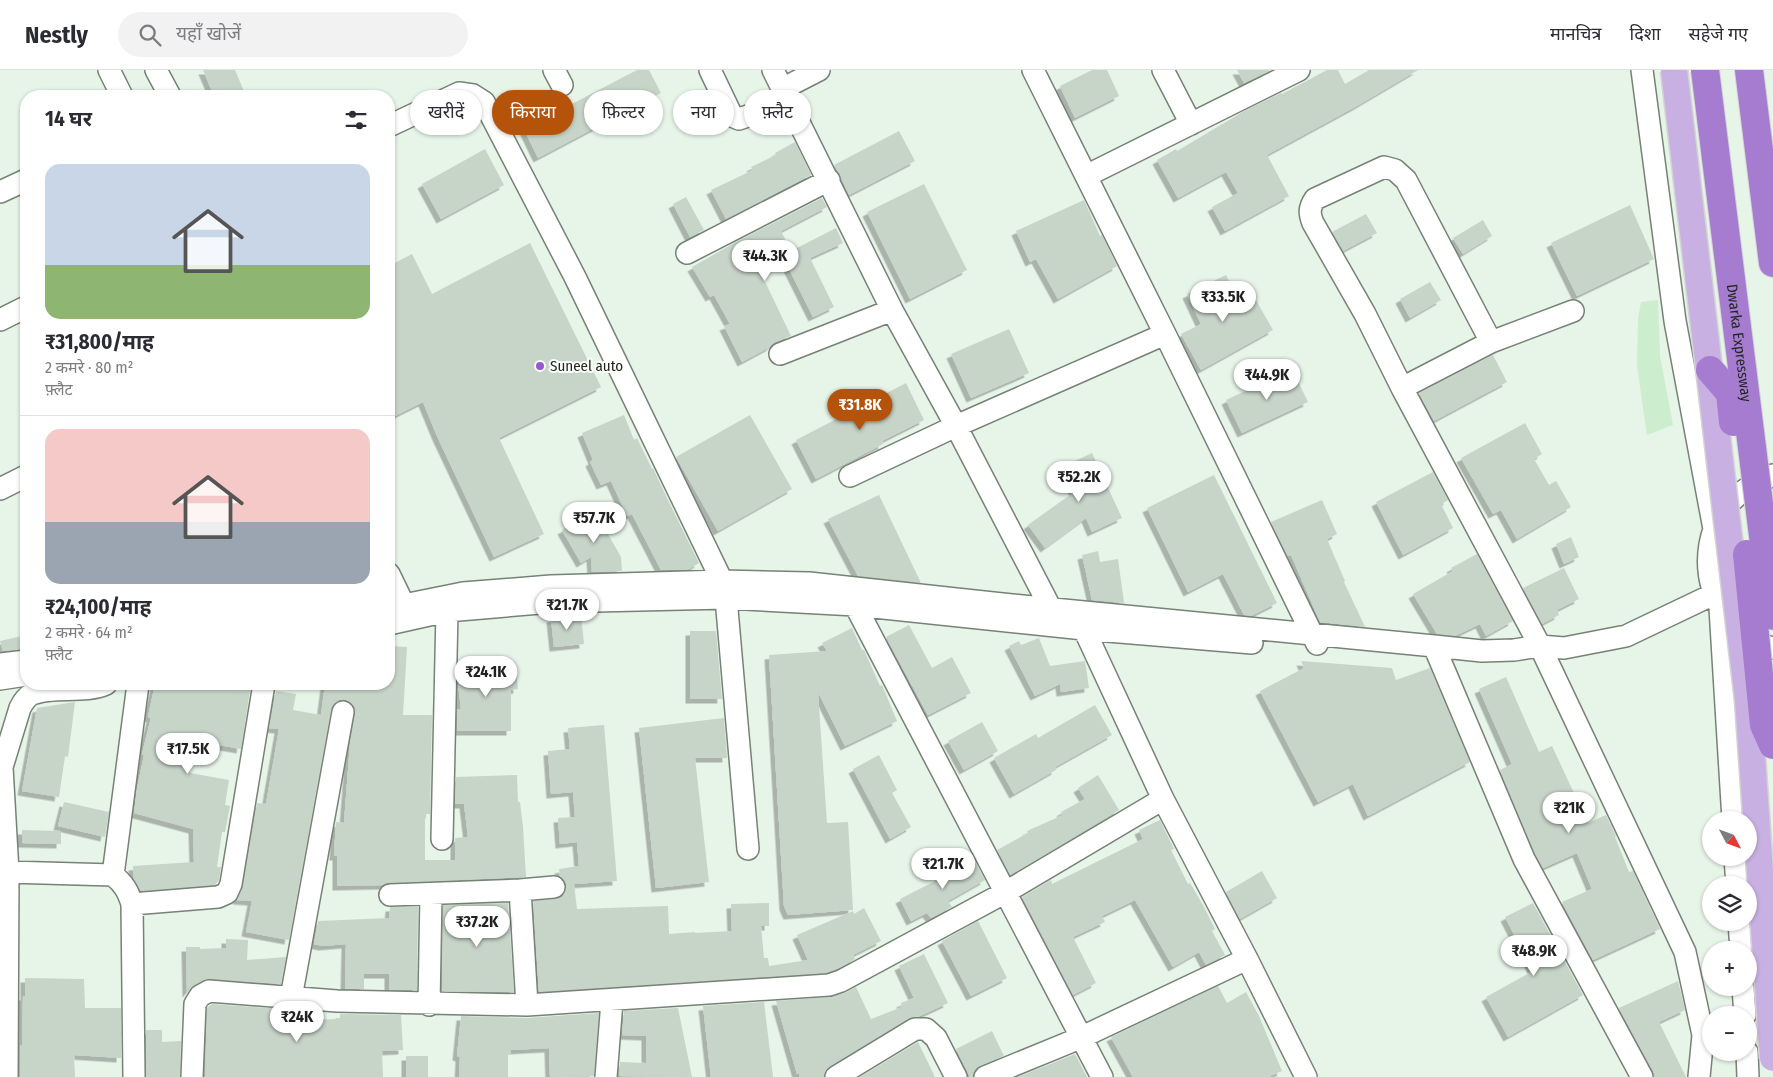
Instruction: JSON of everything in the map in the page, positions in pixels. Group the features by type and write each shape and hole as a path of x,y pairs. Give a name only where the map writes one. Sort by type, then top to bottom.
{"highway":[{"name":"Dwarka Expressway","path":"1705,70 1773,616"},
{"path":"1748,70 1773,263"},
{"path":"1710,370 1730,393 1764,725 1773,745"}],"main road":[{"path":"1674,70 1748,700 1773,1058"}],"street":[{"path":"109,70 119,90"},
{"path":"156,70 167,90"},
{"path":"710,70 732,116 739,119 744,117"},
{"path":"773,70 783,90"},
{"path":"794,90 819,70"},
{"path":"1033,70 1316,642"},
{"path":"1163,70 1191,124"},
{"path":"1086,176 1299,70"},
{"path":"1642,70 1675,321 1714,529"},
{"path":"395,123 459,93 473,95 484,102 576,277 724,590 748,848"},
{"path":"806,135 892,310 956,426 1051,609"},
{"path":"1491,342 1406,180 1395,170 1384,167 1314,199 1309,213 1313,223 1365,314 1402,388 1542,652 1685,952 1703,1034 1699,1077"},
{"path":"687,253 829,180"},
{"path":"0,192 20,183"},
{"path":"0,320 20,310"},
{"path":"780,354 892,310"},
{"path":"1402,388 1491,342 1573,311"},
{"path":"850,476 956,426 1165,334"},
{"path":"1732,811 1717,601 1709,578 1710,545 1714,529 1728,505 1749,486 1773,475"},
{"path":"0,489 20,479"},
{"path":"397,614 463,593 551,594 724,590 854,596 1051,609 1084,620 1163,799 1247,959 1306,1077"},
{"path":"397,614 447,611 551,594"},
{"path":"854,596 1436,653 1497,663 1533,661 1542,652 1626,636 1717,601"},
{"path":"854,596 1080,1038 1102,1077"},
{"path":"1717,601 1739,630 1764,646 1773,648"},
{"path":"442,839 447,611"},
{"path":"1436,653 1524,859 1642,1077"},
{"path":"0,664 20,661"},
{"path":"0,679 20,676"},
{"path":"8,1077 4,900 8,872 1,771 24,700 32,694 64,690"},
{"path":"113,875 137,690"},
{"path":"132,904 218,897 227,893 231,884 263,690"},
{"path":"291,998 343,712"},
{"path":"192,1077 195,1004 200,996 209,991 337,1001 527,1005 612,1001 828,985 841,981 1006,892 1163,799"},
{"path":"8,872 113,875 123,883 132,904 134,1077"},
{"path":"390,895 554,887"},
{"path":"520,890 527,1005"},
{"path":"429,1004 431,894"},
{"path":"985,1077 1080,1038 1247,959"},
{"path":"606,1077 612,1001"},
{"path":"836,1077 915,1029 926,1029 936,1038 956,1077"},
{"path":"1747,1061 1748,1077"}],"green space":[{"path":"1658,300 1660,356 1673,425 1647,435 1637,366 1638,319 1641,302"}],"building":[{"path":"203,70 235,70 243,90 211,90"},
{"path":"637,70 649,70 659,90 599,90"},
{"path":"1092,70 1107,70 1119,96 1075,118 1060,86"},
{"path":"1237,70 1269,70 1270,71 1244,83"},
{"path":"1327,70 1338,70 1345,84 1369,70 1418,70 1267,155 1289,196 1225,231 1212,207 1238,193 1226,172 1178,198 1157,160 1176,149 1177,151 1246,110 1282,94"},
{"path":"584,98 584,134 538,158 527,135 574,135 574,103"},
{"path":"899,131 915,161 849,195 834,165"},
{"path":"795,142 811,175 726,219 711,190 753,170 751,167 776,155 775,153"},
{"path":"485,149 504,185 441,219 422,184"},
{"path":"924,184 967,270 910,299 867,212"},
{"path":"686,197 704,230 690,237 673,204"},
{"path":"822,198 827,207 781,231 791,251 836,228 843,243 810,258 834,307 813,317 784,259 760,271 791,336 775,342 770,347 742,362 724,326 730,324 714,295 710,297 692,267"},
{"path":"1084,200 1100,236 1102,235 1117,266 1058,299 1036,259 1030,262 1016,231"},
{"path":"1630,205 1654,259 1577,296 1551,243"},
{"path":"1366,214 1377,233 1343,251 1332,232"},
{"path":"1483,220 1492,236 1463,254 1453,238"},
{"path":"530,243 601,387 499,438 544,534 494,557 423,402 395,416 395,263 412,254 432,294"},
{"path":"1226,275 1239,302 1253,295 1273,330 1201,370 1181,334 1201,324 1187,294"},
{"path":"1430,282 1441,300 1410,318 1400,299"},
{"path":"1009,329 1029,373 971,398 951,354"},
{"path":"1493,355 1507,382 1434,421 1419,393"},
{"path":"1292,369 1308,402 1242,433 1226,400"},
{"path":"906,383 924,420 882,441 883,444 816,479 796,440"},
{"path":"624,415 634,440 637,438 653,468 699,563 687,570 661,570 632,514 627,516 611,481 601,485 590,462 593,460 582,433"},
{"path":"750,415 792,489 718,531 676,457"},
{"path":"1525,423 1542,454 1534,459 1549,485 1556,481 1571,507 1517,539 1501,510 1493,514 1461,458"},
{"path":"1092,453 1122,518 1092,532 1086,518 1045,548 1028,525 1074,492 1062,467"},
{"path":"1433,472 1448,500 1441,504 1453,528 1403,555 1376,502"},
{"path":"1214,475 1277,603 1251,616 1244,615 1223,574 1188,592 1147,508"},
{"path":"879,495 921,583 858,576 828,519"},
{"path":"1322,500 1337,534 1327,539 1365,627 1320,622 1291,555 1288,556 1271,522"},
{"path":"595,511 621,557 622,571 592,572 591,557 581,563 562,530"},
{"path":"1571,537 1579,557 1564,564 1556,544"},
{"path":"1098,551 1100,562 1118,559 1124,603 1092,600 1082,555"},
{"path":"1477,554 1513,621 1486,636 1480,624 1455,636 1437,634 1413,594 1453,571 1451,568"},
{"path":"1564,568 1579,599 1557,610 1559,615 1542,624 1523,588"},
{"path":"581,615 584,644 554,647 551,618"},
{"path":"909,625 932,668 952,657 971,693 928,715 886,637"},
{"path":"852,628 880,686 882,685 897,721 845,746 818,692 827,823 848,822 853,910 788,915 784,906 769,655 827,651 822,643"},
{"path":"690,631 716,631 722,699 690,699"},
{"path":"20,636 20,650 3,651 0,641"},
{"path":"1039,638 1050,666 1085,661 1089,688 1061,692 1060,684 1035,696 1009,646 1019,641 1021,645"},
{"path":"395,646 407,647 403,715 432,715 430,814 425,814 425,860 455,860 455,838 468,837 464,804 455,804 456,777 517,775 526,877 337,886 337,856 334,856 336,822 344,823 350,744 355,714 355,707 351,703 346,700 339,700 331,710 289,940 246,932 252,901 237,900 243,886 257,803 266,804 279,729 269,728 276,691 296,694 293,710 321,715 324,690 395,690"},
{"path":"1301,661 1392,668 1396,680 1430,668 1470,762 1368,816 1353,784 1318,802 1260,691 1304,668"},
{"path":"515,662 518,689 511,690 511,731 457,731 457,709 461,709 458,669"},
{"path":"1506,677 1539,752 1552,746 1588,823 1606,815 1629,872 1633,871 1660,929 1593,960 1562,902 1592,889 1577,853 1543,868 1535,854 1500,770 1512,764 1479,689"},
{"path":"154,690 250,690 241,749 197,741 190,769 190,773 229,780 225,805 230,806 225,832 222,832 217,867 221,867 219,880 215,885 141,891 134,879 133,866 194,862 193,829 134,813 144,755 142,754 151,718 148,717"},
{"path":"75,702 68,757 65,756 59,797 22,791 37,708"},
{"path":"1095,705 1112,735 1055,767 1056,770 1014,794 994,758 1036,734 1038,738"},
{"path":"724,718 727,758 695,758 709,882 656,888 639,728"},
{"path":"982,722 998,751 964,770 948,741"},
{"path":"604,725 617,881 574,884 577,909 668,906 669,934 732,931 731,904 769,903 769,926 761,926 764,958 768,958 769,966 808,960 797,935 853,911 854,914 864,908 881,941 853,955 855,959 845,965 827,973 539,992 533,901 562,897 566,885 560,876 559,869 579,866 577,842 560,844 558,818 575,817 573,792 551,794 548,751 570,749 568,728"},
{"path":"879,755 897,790 892,793 911,827 890,839 853,769"},
{"path":"1098,775 1119,810 1010,875 997,850 1028,833 1027,831 1063,815 1061,812 1085,799 1078,788"},
{"path":"64,802 109,812 105,837 58,826"},
{"path":"1160,820 1174,849 1171,850 1188,884 1190,883 1203,905 1215,929 1212,931 1225,955 1206,965 1199,952 1173,967 1135,900 1102,916 1105,922 1073,937 1096,983 1073,995 1022,897 1051,880 1052,884 1143,839 1139,830"},
{"path":"22,830 61,831 61,844 22,843"},
{"path":"972,856 985,880 948,901 952,907 931,918 927,913 911,921 900,899 941,878 939,875"},
{"path":"1262,871 1277,898 1240,919 1226,892"},
{"path":"508,903 514,992 442,991 443,905"},
{"path":"1533,903 1583,995 1508,1037 1486,997 1533,971 1505,917"},
{"path":"418,906 417,990 389,990 389,974 364,974 364,989 345,989 346,944 323,946 314,944 318,921 389,918 390,907"},
{"path":"978,921 1007,978 971,996 942,941"},
{"path":"226,939 248,940 247,960 286,957 281,984 209,979 194,985 187,993 186,947 200,947 200,949 226,948"},
{"path":"924,954 948,1003 920,1016 909,1018 830,1066 825,1071 824,1077 800,1077 799,1073 797,1074 776,1001 830,997 845,993 856,987 871,1019 902,1007 901,1003 914,998 899,966"},
{"path":"25,978 84,979 85,1008 121,1008 121,1058 74,1055 75,1077 20,1077 20,1045 22,1045"},
{"path":"1678,981 1685,1010 1659,1022 1686,1077 1654,1077 1653,1071 1619,1008"},
{"path":"1218,986 1227,1003 1246,992 1259,1016 1282,1071 1268,1077 1133,1077 1111,1037"},
{"path":"764,1002 773,1077 711,1077 703,1006"},
{"path":"212,1004 308,1011 308,1020 340,1019 340,1014 401,1015 403,1050 382,1051 383,1077 205,1077 207,1008"},
{"path":"678,1008 692,1077 619,1076 620,1062 646,1063 646,1036 622,1035 624,1011"},
{"path":"599,1013 594,1076 550,1077 549,1048 511,1050 511,1055 508,1054 508,1077 459,1077 460,1057 457,1056 461,1016 527,1018"},
{"path":"146,1030 162,1030 162,1042 181,1041 180,1077 146,1077"},
{"path":"992,1031 1004,1056 980,1066 975,1070 973,1077 970,1077 956,1049"},
{"path":"918,1042 935,1077 860,1077"},
{"path":"1075,1054 1087,1077 1018,1077"},
{"path":"406,1056 428,1056 428,1077 406,1077"}],"place":[{"name":"Suneel auto","path":"540,366"}]}
